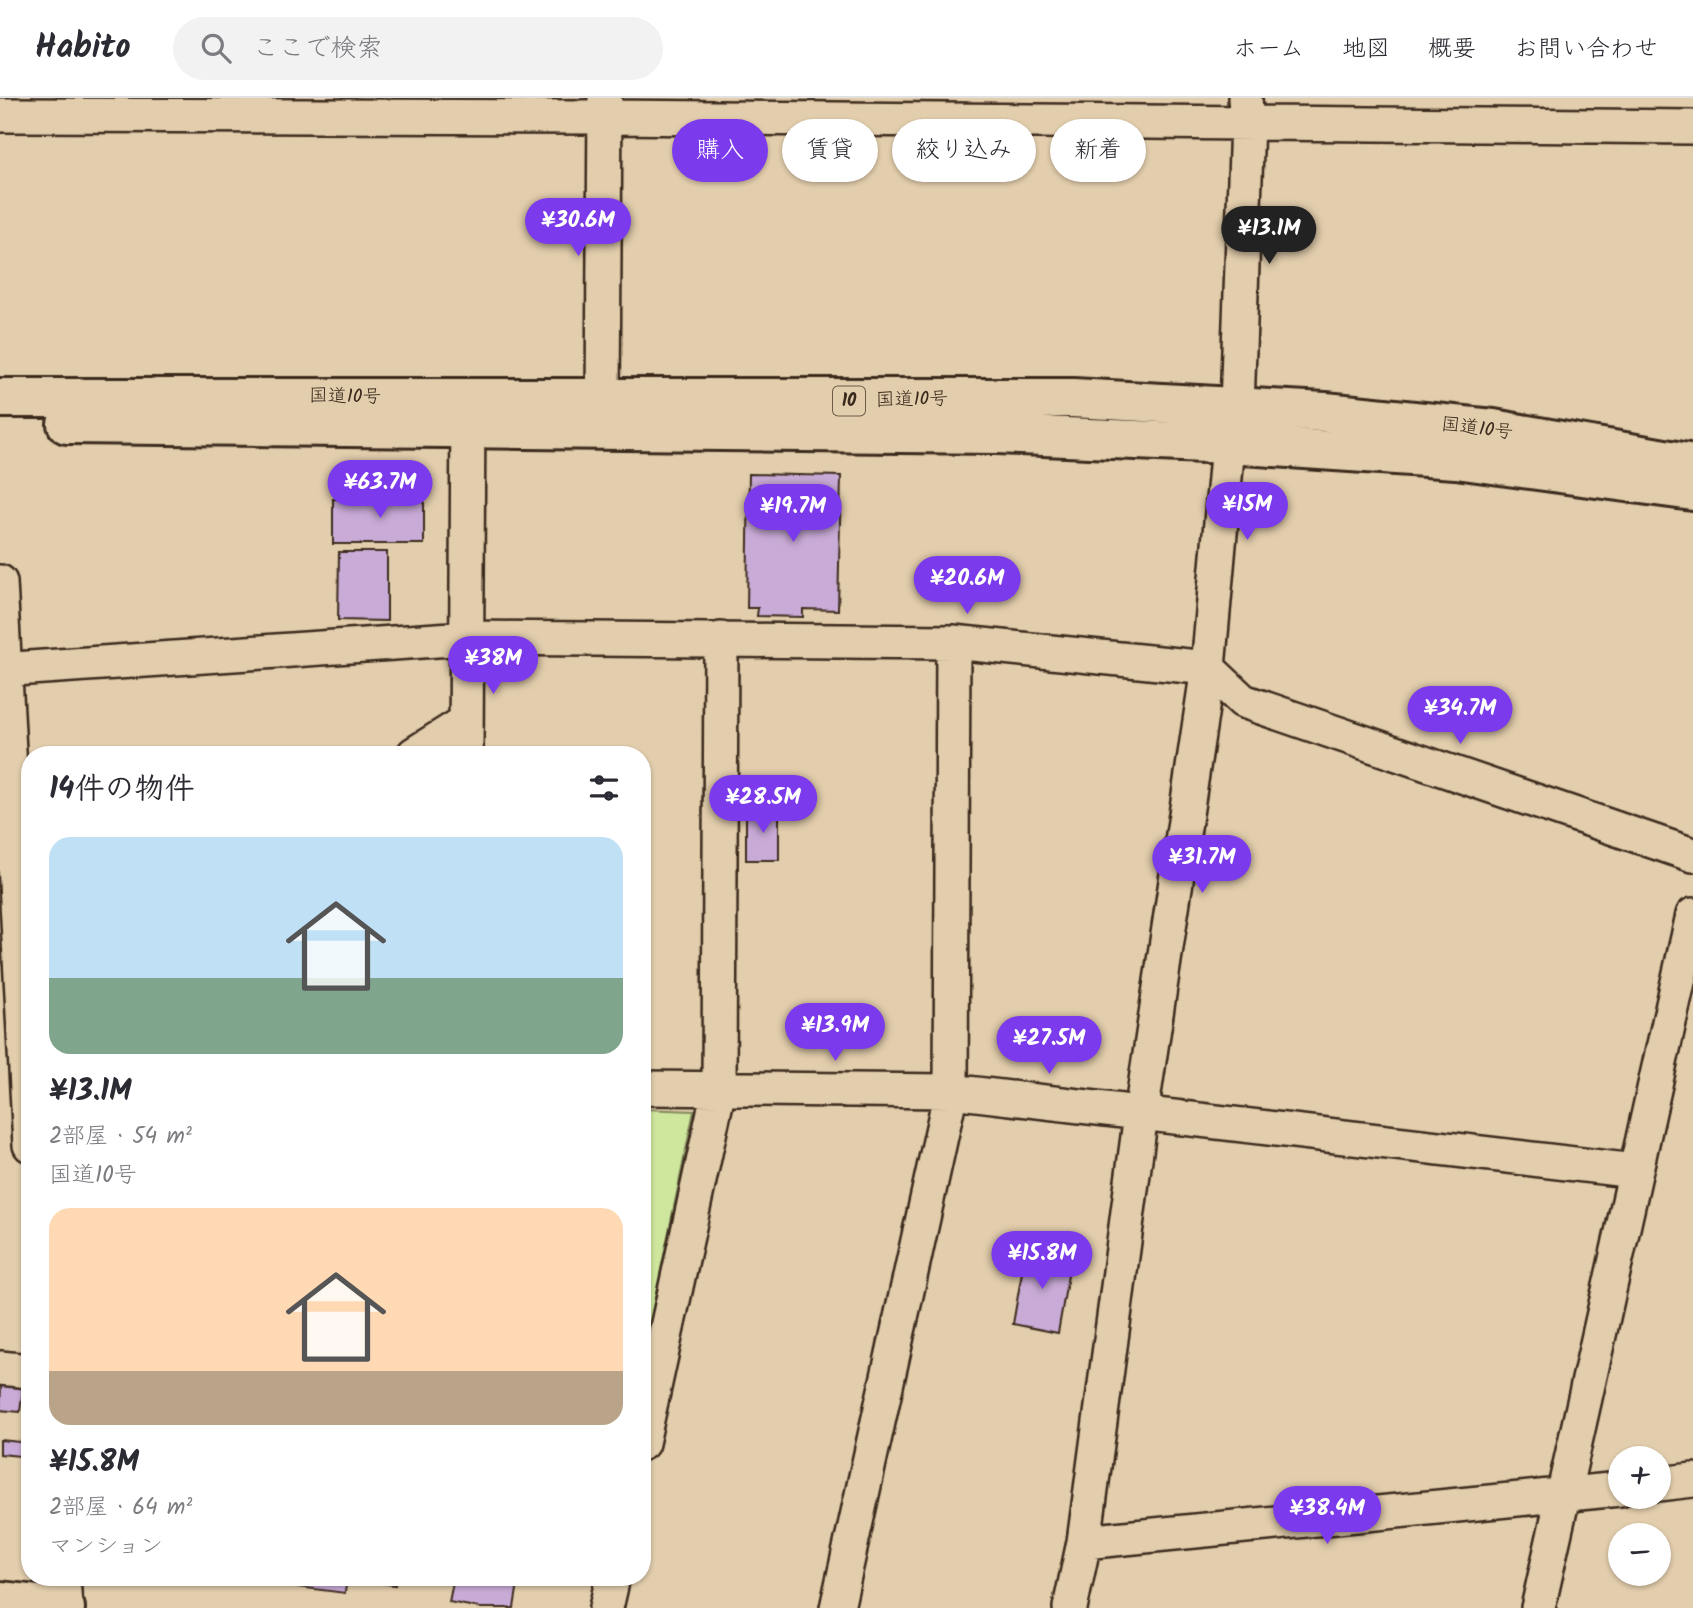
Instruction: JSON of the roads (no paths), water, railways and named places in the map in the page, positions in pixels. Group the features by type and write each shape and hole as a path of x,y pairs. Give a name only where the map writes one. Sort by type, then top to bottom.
{"main road":[{"name":"国道10号","path":"0,398 468,412 997,434 1232,426 1493,429 1693,464"},
{"name":"国道10号","path":"0,424 468,412 603,400 1073,398 1232,426 1693,491"},
{"path":"0,1601 64,1597"}],"street":[{"path":"603,400 605,107"},
{"path":"0,115 605,107 1246,110 1693,127"},
{"path":"1070,1608 1084,1542 1141,1114 1208,668 1232,426 1246,110"},
{"path":"440,746 466,738 468,412"},
{"path":"0,582 2,670 16,859 18,1084"},
{"path":"2,670 466,638 953,642 1208,668 1244,701 1693,855"},
{"path":"651,1402 719,1089 721,639"},
{"path":"837,1608 951,1091 953,642"},
{"path":"1538,1608 1693,915"},
{"path":"651,1088 951,1091 1635,1171"},
{"path":"0,1368 21,1370"},
{"path":"1671,1483 1693,1480"},
{"path":"1084,1542 1608,1490"},
{"path":"606,1608 611,1586"}]}
